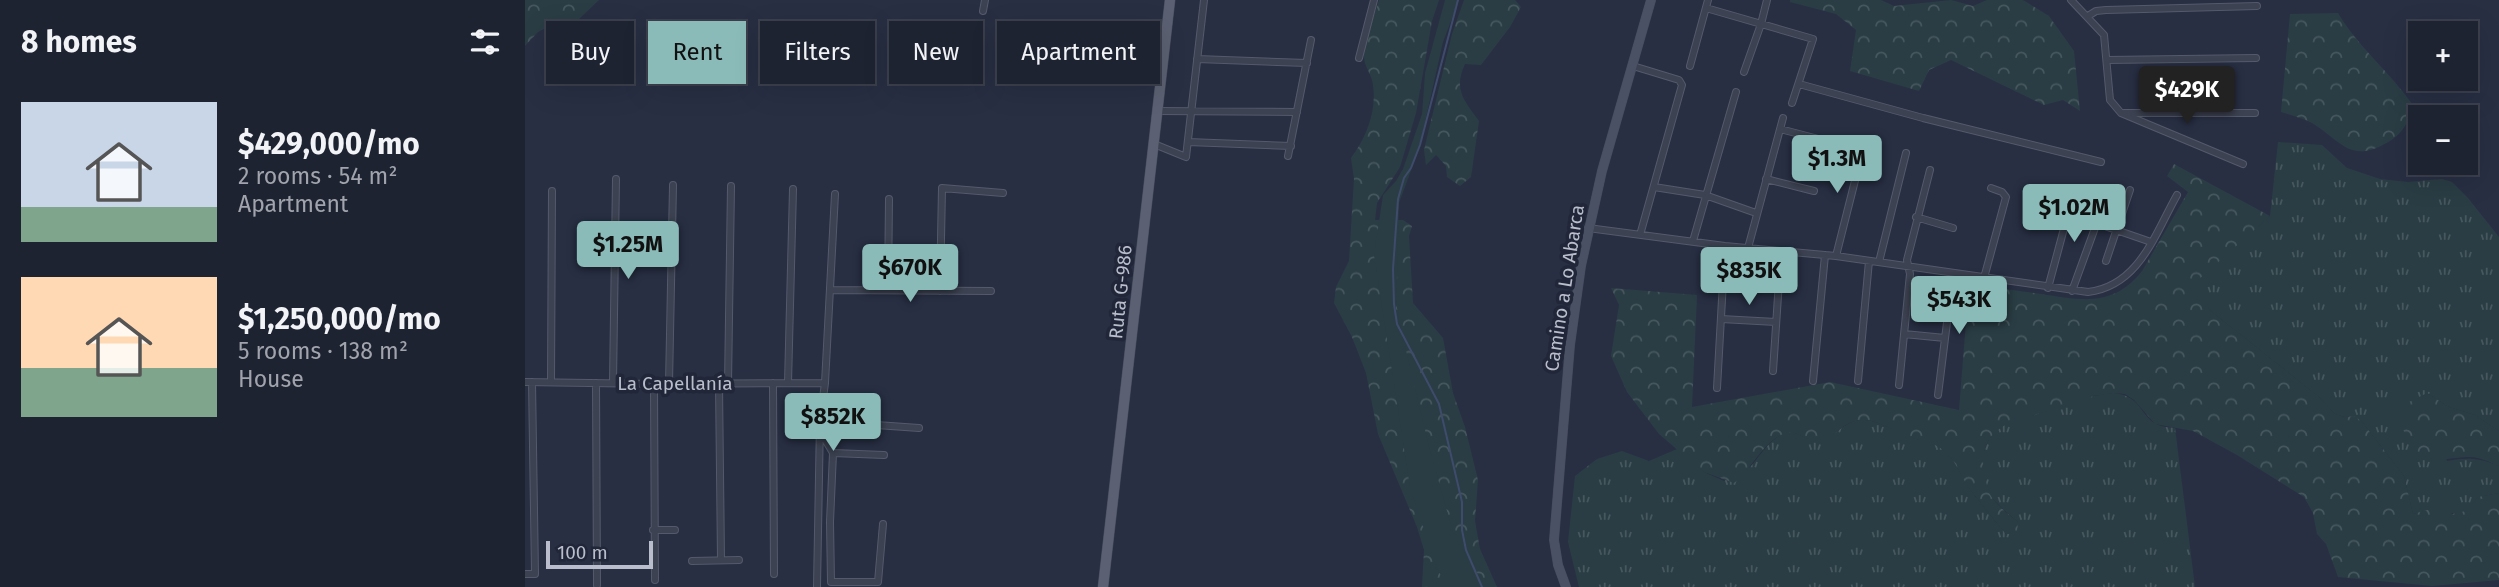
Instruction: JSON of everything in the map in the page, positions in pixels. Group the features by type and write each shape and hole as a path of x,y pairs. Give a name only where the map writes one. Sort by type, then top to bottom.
{"main road":[{"name":"Ruta G-986","path":"1103,587 1170,0"},
{"name":"Camino a Lo Abarca","path":"1566,587 1556,558 1554,532 1570,345 1588,228 1651,0"}],"street":[{"path":"983,11 985,0"},
{"path":"1154,144 1186,157 1204,0"},
{"path":"1359,58 1374,0"},
{"path":"1744,72 1767,0"},
{"path":"2071,0 2104,35 2110,100 2121,113 2243,164"},
{"path":"1690,66 1707,4 1813,39 1792,103"},
{"path":"2088,16 2099,10 2169,4 2257,6"},
{"path":"1289,156 1311,40"},
{"path":"2107,60 2256,58"},
{"path":"1197,59 1307,63"},
{"path":"1633,66 1682,83 1640,235"},
{"path":"1799,84 2101,162"},
{"path":"1693,242 1736,92"},
{"path":"1157,111 1297,112"},
{"path":"2121,113 2255,113"},
{"path":"1748,248 1783,118"},
{"path":"1780,129 1830,142"},
{"path":"1836,256 1865,141"},
{"path":"1188,142 1291,146"},
{"path":"1879,262 1906,153"},
{"path":"1899,385 1910,274 1907,260 1930,170"},
{"path":"613,383 616,179"},
{"path":"1766,179 1814,191"},
{"path":"669,384 673,185"},
{"path":"728,384 731,186"},
{"path":"1654,187 1705,195 1756,213"},
{"path":"940,291 942,188 1003,193"},
{"path":"1984,278 2006,197 2002,191 1991,188"},
{"path":"787,383 793,189"},
{"path":"2106,261 2130,190"},
{"path":"551,382 552,191"},
{"path":"835,194 825,383 820,421 817,584 878,582 883,524"},
{"path":"1588,228 1725,246 1836,256 2048,288 2096,292 2119,283 2136,268 2177,195"},
{"path":"888,290 889,199"},
{"path":"2072,291 2103,206"},
{"path":"2048,288 2069,210"},
{"path":"1916,217 1953,228"},
{"path":"2096,223 2151,242"},
{"path":"1717,388 1725,246"},
{"path":"1813,381 1825,255"},
{"path":"1858,381 1868,261"},
{"path":"1938,395 1953,274"},
{"path":"1773,370 1779,281"},
{"path":"830,290 991,291"},
{"path":"1721,319 1776,322"},
{"path":"1904,334 1945,338"},
{"path":"525,575 535,574 529,382"},
{"name":"La Capellanía","path":"529,382 825,383"},
{"path":"596,383 597,585"},
{"path":"773,383 774,574"},
{"path":"654,384 655,580"},
{"path":"719,384 721,560"},
{"path":"820,421 919,428"},
{"path":"820,430 833,453 831,582"},
{"path":"833,453 884,455"},
{"path":"653,530 675,530"},
{"path":"692,561 739,560"}],"green space":[{"path":"525,0 599,0 575,21 546,21 546,28 525,46"},
{"path":"1379,0 1439,0 1432,21 1416,113 1400,167 1377,203 1375,220 1403,220 1412,226 1409,236 1413,303 1443,338 1453,393 1465,427 1478,480 1475,521 1480,549 1497,587 1422,587 1424,550 1417,527 1378,434 1366,373 1352,337 1334,303 1336,287 1349,261 1354,179 1351,158 1366,133 1372,114 1374,95 1364,54"},
{"path":"1445,0 1459,0 1443,42 1419,149 1399,203 1396,308 1429,447 1454,536 1486,587 1447,587 1437,568 1410,487 1374,255 1383,195 1403,169 1422,114 1425,73"},
{"path":"1464,0 1515,0 1521,7 1510,27 1481,65 1465,64 1460,88 1479,121 1471,177 1460,186 1447,177 1446,166 1436,155 1426,165 1424,150 1452,34"},
{"path":"1790,0 1881,0 1894,6 1951,0 1973,6 1987,0 2023,0 2049,16 2074,51 2080,111 2063,100 2044,105 1951,60 1929,70 1919,91 1850,71 1856,30 1836,14"},
{"path":"2338,13 2412,104 2408,105 2408,120 2399,134 2376,148 2356,151 2312,123 2281,112 2290,14"},
{"path":"2278,142 2322,145 2347,168 2380,179 2408,182 2442,179 2452,182 2499,237 2499,431 2475,415 2449,407 2427,393 2447,461 2474,459 2499,466 2499,493 2478,497 2464,514 2450,513 2445,506 2413,514 2404,476 2363,423 2355,416 2335,414 2319,397 2187,289 2270,216"},
{"path":"2174,164 2270,216 2188,289 2212,312 2319,397 2335,414 2355,416 2363,423 2404,476 2413,514 2445,505 2452,514 2466,511 2478,497 2499,493 2499,580 2432,586 2338,577 2326,544 2317,534 2313,513 2304,497 2193,431 2155,424 2134,400 2125,394 2092,396 2005,425 1992,435 1985,447 1985,478 1993,499 2018,522 2017,534 2006,534 1943,450 1872,421 1850,423 1818,441 1788,432 1783,434 1769,443 1734,483 1704,472 1659,434 1627,392 1611,356 1619,305 1611,288 1697,295 1692,407 1830,382 1959,410 1969,284 2083,299 2096,299 2120,291 2142,271 2188,192 2167,176"},
{"path":"2114,393 2130,398 2158,425 2175,428 2195,587 1579,587 1568,542 1575,476 1597,459 1622,451 1649,461 1677,449 1704,472 1724,481 1743,472 1782,434 1792,432 1817,441 1827,438 1854,421 1871,421 1943,449 1953,460 1972,492 2006,534 2018,522 1994,500 1985,484 1983,455 1990,438 2011,422 2077,400"},
{"path":"2427,393 2449,407 2475,415 2499,431 2499,466 2476,457 2437,459 2417,451 2406,436 2395,409"}],"waterway":[{"path":"1458,0 1420,145 1404,178 1398,199 1393,269 1394,304 1397,324 1439,404 1462,502 1462,530 1466,550 1482,587"}]}
